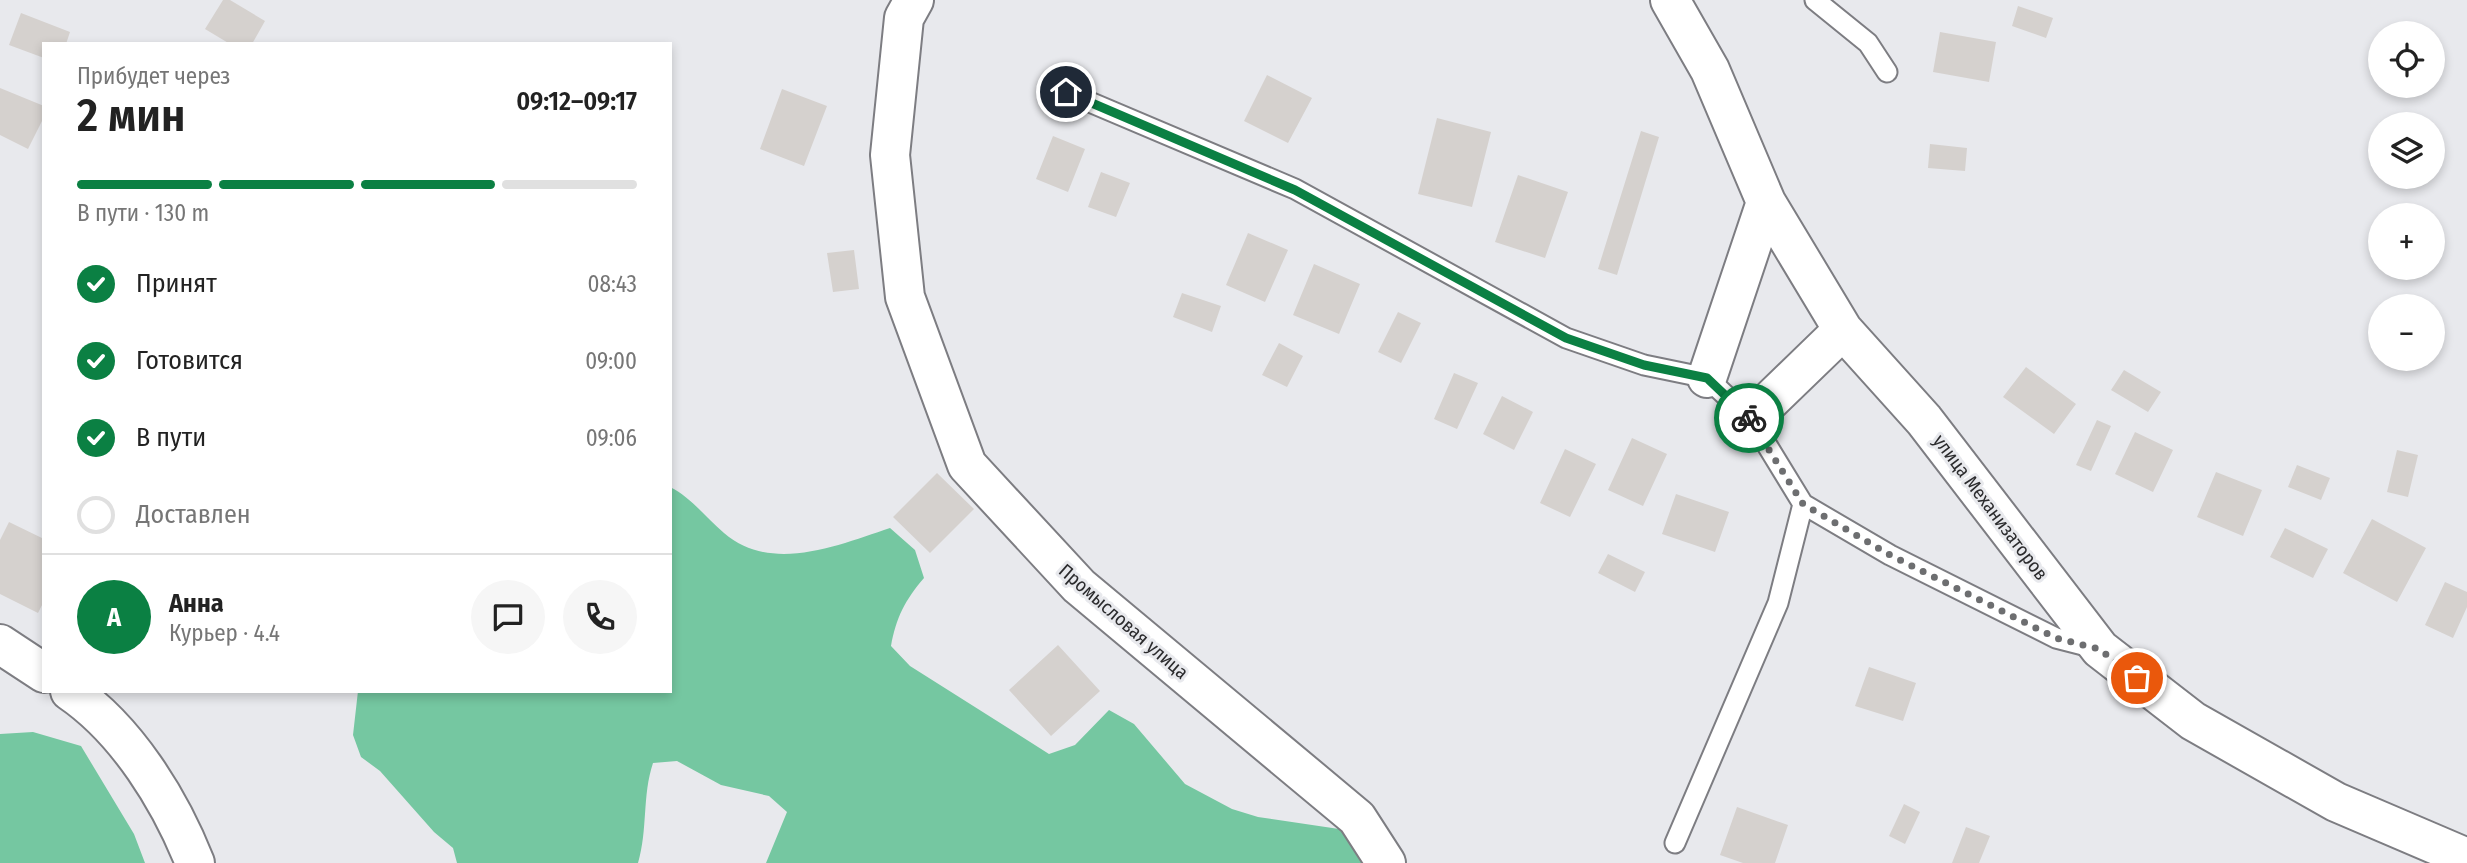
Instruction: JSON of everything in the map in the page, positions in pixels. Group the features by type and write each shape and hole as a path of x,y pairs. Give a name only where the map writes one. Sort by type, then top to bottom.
{"street":[{"name":"Промысловая улица","path":"914,0 904,18 890,155 905,297 967,465 1079,586 1357,818 1386,863"},
{"name":"улица Механизаторов","path":"1670,0 1710,70 1766,202 1843,330 1924,420 2099,649 2193,721 2336,802 2467,858"},
{"path":"1707,378 1766,202"},
{"path":"1751,419 1843,330"},
{"path":"0,644 42,672"},
{"path":"73,693 88,703 151,775 195,863"}],"lane":[{"path":"1815,0 1868,43 1887,72"},
{"path":"1066,92 1295,190 1566,338 1644,365 1707,378 1751,419 1803,504 1890,555 2056,638 2099,649"},
{"path":"1675,843 1778,603 1803,504"}],"green space":[{"path":"672,488 692,502 724,533 743,545 763,552 806,552 849,542 890,528 915,550 924,578 902,610 891,646 910,666 1049,754 1075,745 1109,710 1134,724 1185,784 1232,809 1258,817 1339,829 1361,844 1375,863 766,863 787,812 769,796 721,785 677,761 653,763 647,788 638,863 457,863 453,848 434,832 380,771 361,757 353,735 358,693 672,693"},
{"path":"33,732 81,746 134,834 145,863 0,863 0,734"}],"building":[{"path":"223,0 230,0 265,21 253,42 227,42 205,29"},
{"path":"2018,6 2053,18 2046,38 2012,26"},
{"path":"21,13 70,32 67,42 42,42 42,57 9,45"},
{"path":"1940,32 1996,42 1989,82 1933,72"},
{"path":"1267,75 1312,98 1288,143 1244,121"},
{"path":"0,88 42,105 42,121 28,149 0,135"},
{"path":"782,89 827,106 804,166 760,149"},
{"path":"1437,118 1491,132 1472,207 1418,194"},
{"path":"1641,131 1659,137 1617,275 1598,269"},
{"path":"1053,136 1085,149 1068,192 1036,179"},
{"path":"1930,144 1967,148 1965,171 1928,168"},
{"path":"1101,172 1130,183 1116,217 1088,207"},
{"path":"1518,175 1568,192 1545,258 1495,242"},
{"path":"1248,233 1288,250 1265,302 1226,285"},
{"path":"854,250 859,289 833,292 827,253"},
{"path":"1314,264 1360,284 1339,334 1293,315"},
{"path":"1182,293 1221,306 1212,332 1173,317"},
{"path":"1398,312 1421,323 1401,363 1378,352"},
{"path":"1279,343 1303,356 1287,387 1262,375"},
{"path":"2026,367 2076,404 2054,434 2003,397"},
{"path":"2124,370 2161,392 2148,412 2111,390"},
{"path":"1454,373 1478,383 1457,429 1434,419"},
{"path":"1502,396 1533,412 1514,450 1483,434"},
{"path":"2097,420 2111,426 2091,471 2076,465"},
{"path":"2135,432 2173,450 2153,492 2115,474"},
{"path":"1632,438 1667,454 1643,506 1608,490"},
{"path":"1565,449 1596,464 1570,517 1540,503"},
{"path":"2397,450 2418,455 2408,497 2387,492"},
{"path":"2297,465 2330,478 2321,500 2288,487"},
{"path":"2216,472 2262,490 2243,536 2197,517"},
{"path":"937,473 974,509 930,553 893,517"},
{"path":"1676,494 1729,512 1715,552 1662,534"},
{"path":"2372,519 2426,548 2397,602 2343,573"},
{"path":"9,522 42,538 42,605 38,613 0,594 0,540"},
{"path":"2285,528 2328,549 2313,578 2270,557"},
{"path":"1608,554 1645,572 1635,592 1598,573"},
{"path":"2445,582 2467,592 2467,607 2453,638 2425,625"},
{"path":"1058,645 1100,691 1051,736 1009,690"},
{"path":"1869,667 1916,683 1903,721 1855,706"},
{"path":"1904,804 1920,812 1905,844 1889,836"},
{"path":"1737,807 1788,825 1775,863 1743,863 1720,855"},
{"path":"1966,827 1990,836 1979,863 1952,863"}],"way so far":[{"path":"1749,418 1803,504 1890,555 2056,638 2099,649 2137,678"}],"route":[{"path":"1066,92 1295,190 1566,338 1644,365 1707,378 1749,418"}]}
